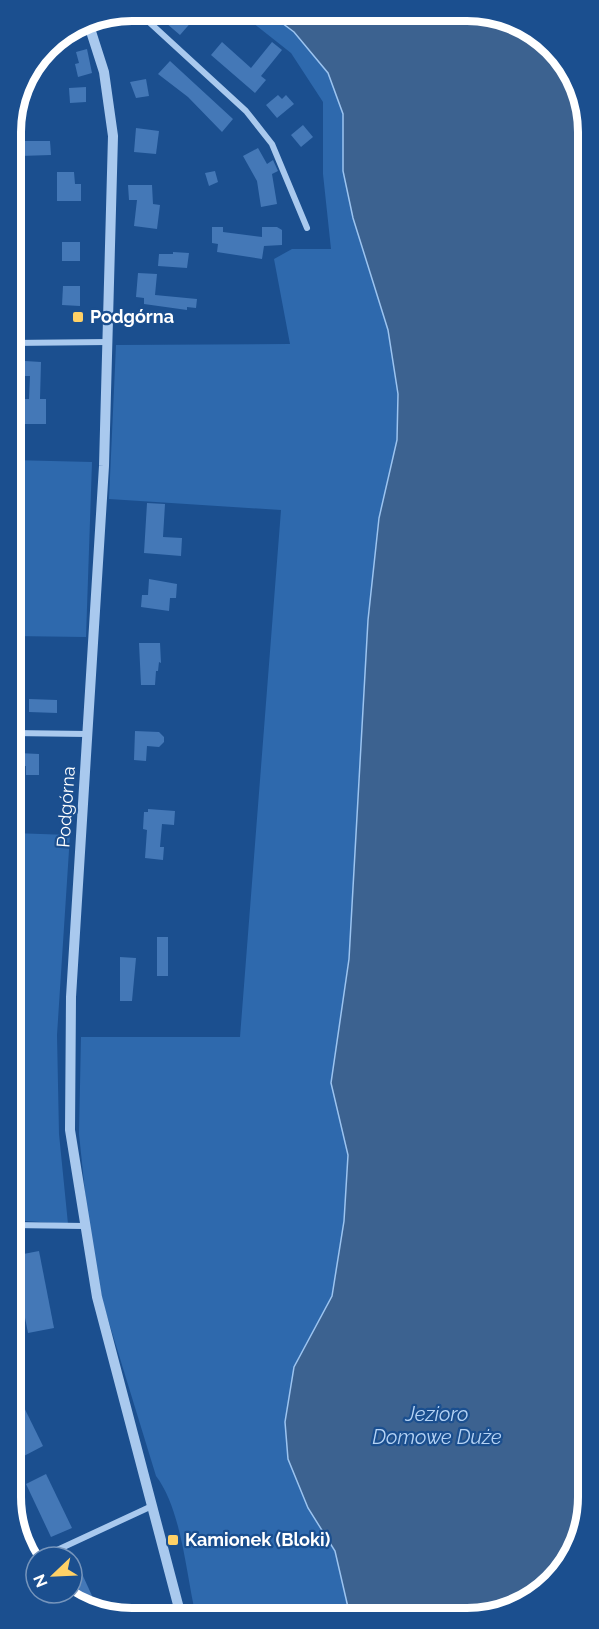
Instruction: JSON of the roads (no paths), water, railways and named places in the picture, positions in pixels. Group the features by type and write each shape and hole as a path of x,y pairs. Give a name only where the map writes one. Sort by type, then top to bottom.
{"street":[{"path":"149,21 246,111 272,144 307,228"},
{"name":"Podgórna","path":"90,29 104,72 113,136 109,342 70,997 70,1130 97,1297 179,1608"},
{"path":"21,344 109,342"},
{"path":"21,733 87,734"},
{"path":"21,1225 84,1226"},
{"path":"68,1545 152,1506"}],"water":[{"name":"Jezioro Domowe Duże","path":"279,21 467,21 502,27 516,32 534,44 555,65 567,83 578,125 578,1504 570,1539 550,1570 528,1589 509,1600 481,1607 348,1608 335,1551 308,1508 288,1459 285,1422 294,1367 332,1296 344,1221 348,1155 331,1083 349,959 368,620 379,518 397,440 398,394 388,330 353,218 343,171 343,114 328,73 294,32"}],"place":[{"name":"Podgórna","path":"78,317"},
{"name":"Kamionek (Bloki)","path":"173,1540"}]}
